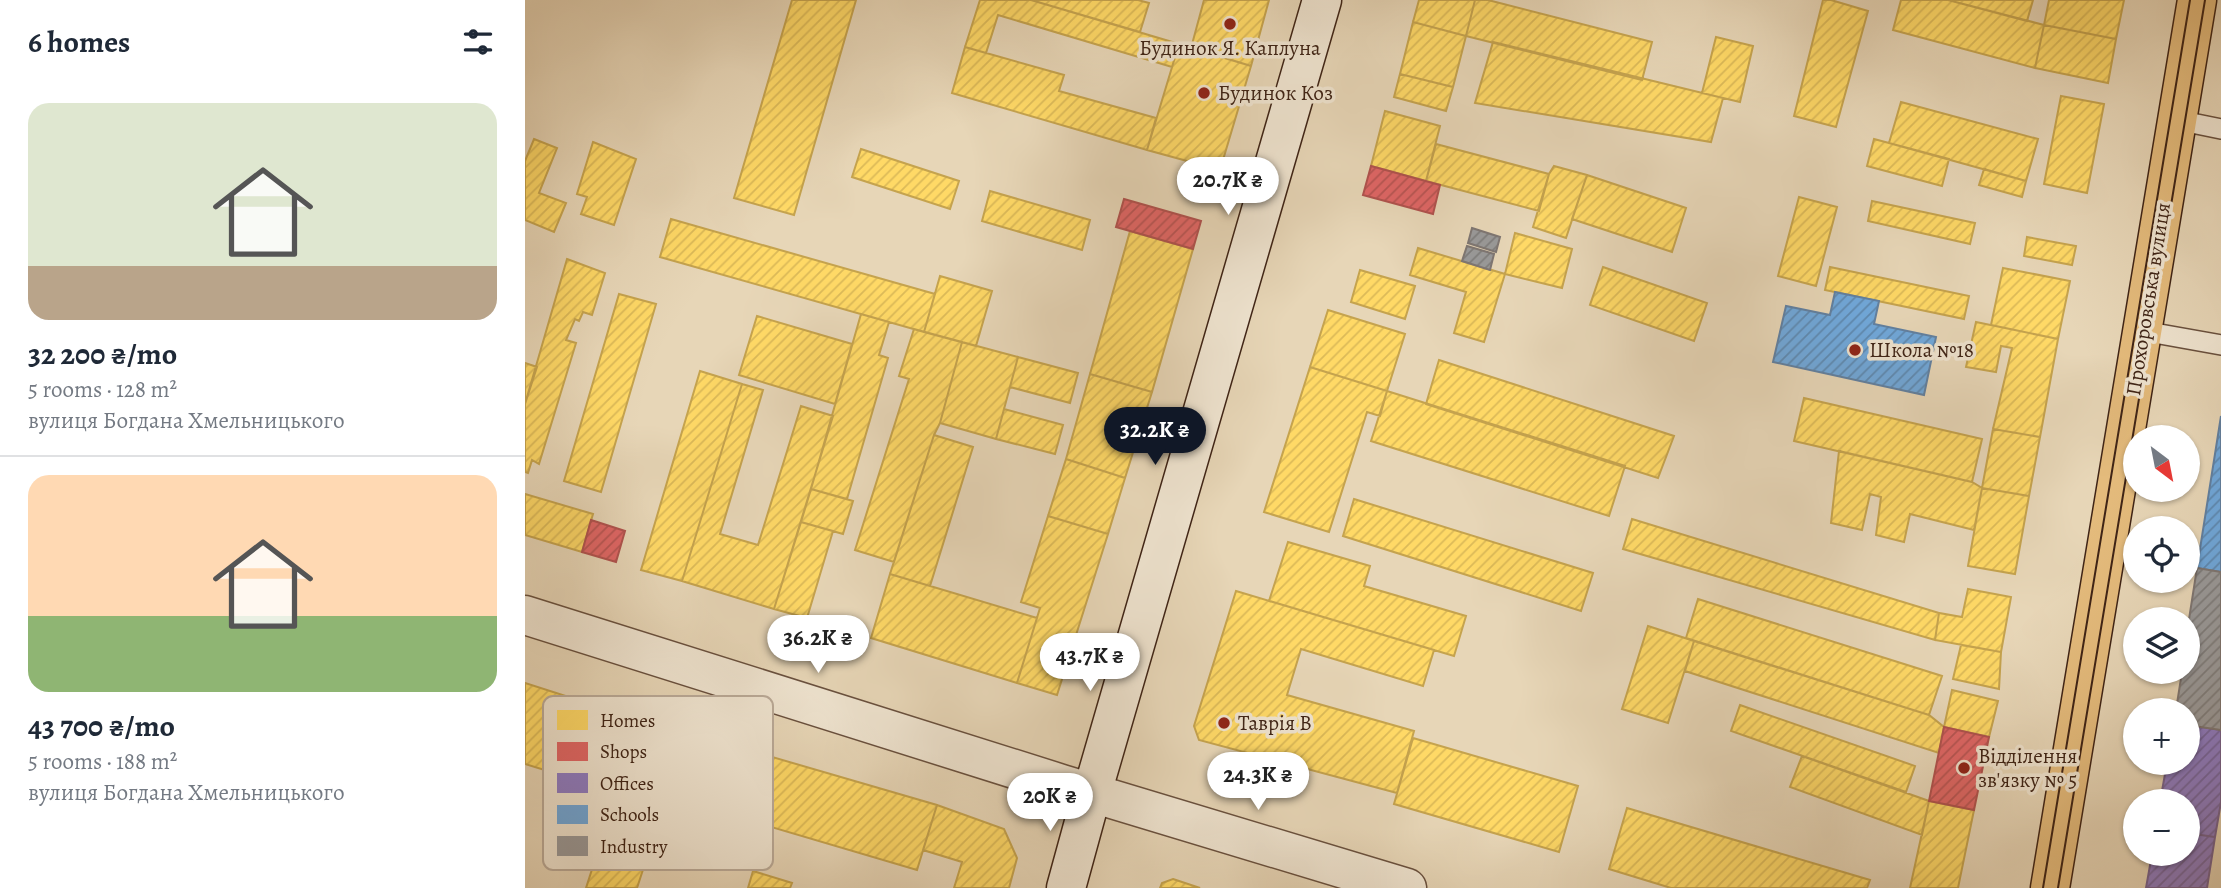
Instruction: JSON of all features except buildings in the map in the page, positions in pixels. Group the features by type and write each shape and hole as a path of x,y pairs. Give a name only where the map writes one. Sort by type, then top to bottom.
{"main road":[{"path":"1066,888 1091,793 1322,0"},
{"name":"Прохоровська вулиця","path":"2050,888 2197,0"},
{"path":"525,615 1091,793 1407,888"}],"lane":[{"path":"2177,120 2221,130"},
{"path":"2143,331 2221,345"}],"tram line":[{"path":"2043,888 2190,0"},
{"path":"2058,888 2205,0"}],"place":[{"name":"Будинок Я. Каплуна","path":"1230,24"},
{"name":"Будинок Коз","path":"1204,93"},
{"name":"Школа №18","path":"1855,350"},
{"name":"Таврія В","path":"1224,723"},
{"name":"Відділення зв'язку № 5","path":"1964,768"}]}
